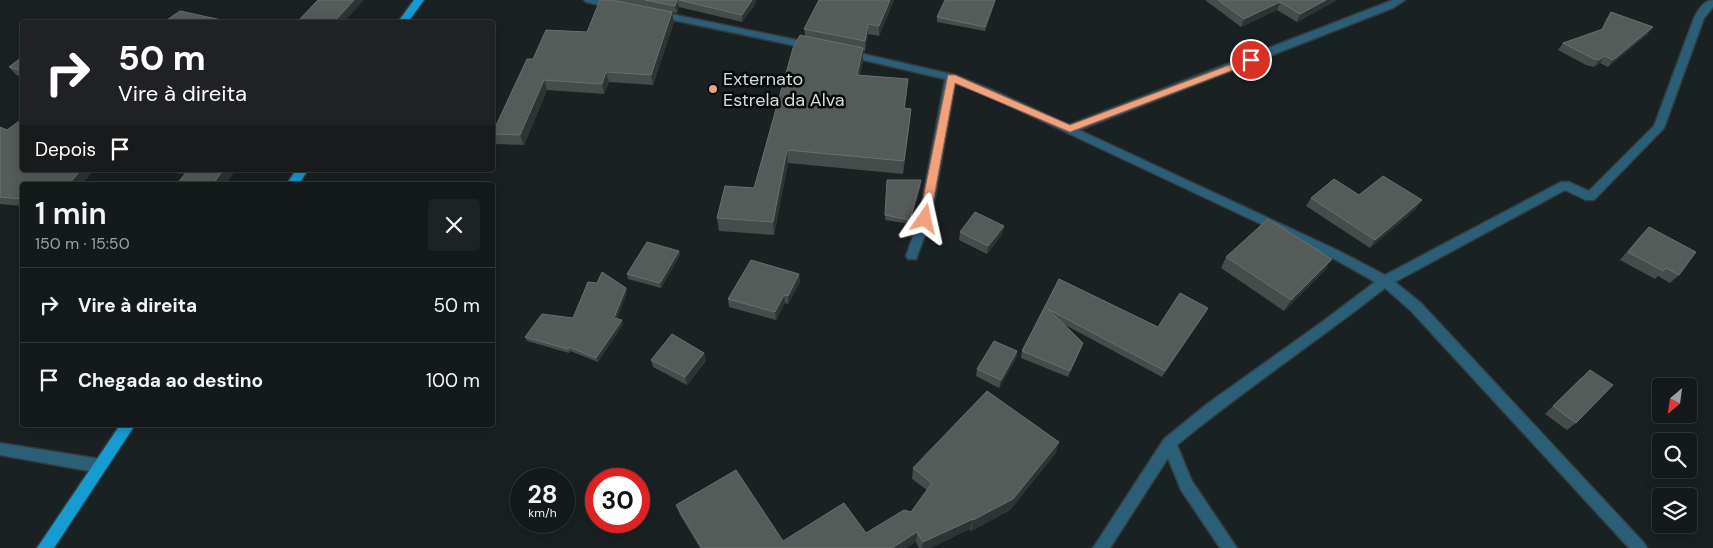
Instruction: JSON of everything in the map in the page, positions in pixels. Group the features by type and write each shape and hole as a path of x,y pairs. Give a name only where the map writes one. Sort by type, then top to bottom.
{"main road":[{"path":"404,20 418,0"},
{"path":"45,548 127,427"}],"street":[{"path":"589,0 626,8"},
{"path":"1070,129 1214,75 1390,6 1400,0"},
{"path":"1100,548 1169,443 1212,408 1327,326 1385,281 1565,185 1590,197 1659,128 1699,18 1704,9 1713,2"},
{"path":"645,12 902,64 951,78 1070,129 1332,253 1385,281 1416,307 1639,548"},
{"path":"912,256 925,219 951,78"},
{"path":"1169,443 1186,485 1229,548"},
{"path":"0,449 100,466"}],"building":[{"path":"318,0 354,0 336,20 299,20"},
{"path":"600,0 612,0 672,12 651,75 606,72 602,84 544,80 520,135 495,134 495,128 527,59 533,59 546,30 587,32"},
{"path":"645,0 677,0 675,6"},
{"path":"679,0 752,0 742,15"},
{"path":"819,0 890,0 879,26 868,24 865,41 804,29"},
{"path":"945,0 995,0 985,27 937,17"},
{"path":"1218,0 1326,0 1300,14 1280,2 1244,19"},
{"path":"180,11 222,20 167,20"},
{"path":"1611,12 1653,27 1613,60 1605,56 1599,60 1592,58 1563,43 1603,29"},
{"path":"800,35 863,48 857,75 908,79 904,108 911,109 904,161 787,150 773,222 717,218 725,186 754,188 793,48"},
{"path":"20,59 20,70 9,67"},
{"path":"20,120 20,172 79,172 71,182 20,182 20,199 0,197 0,127 7,130"},
{"path":"186,172 222,172 214,182 178,182"},
{"path":"1383,176 1422,200 1375,240 1311,198 1334,179 1359,195"},
{"path":"887,180 921,180 910,220 885,215"},
{"path":"975,212 1004,226 988,246 960,232"},
{"path":"1268,219 1332,259 1291,300 1226,257"},
{"path":"1649,227 1696,252 1679,275 1666,268 1663,271 1628,252"},
{"path":"647,242 679,251 660,283 627,274"},
{"path":"751,260 799,274 788,296 784,295 775,312 728,299"},
{"path":"602,272 626,288 614,318 622,320 596,358 569,347 568,349 525,337 542,314 573,318 588,282 597,283"},
{"path":"1059,279 1158,327 1180,293 1208,308 1165,371 1048,309 1083,343 1070,371 1022,351"},
{"path":"672,334 704,353 685,377 651,360"},
{"path":"994,341 1017,351 1001,380 977,369"},
{"path":"1590,370 1613,385 1576,423 1553,406"},
{"path":"987,391 1059,442 1013,499 973,520 923,542 917,532 892,548 702,548 676,505 736,470 783,541 844,503 866,533 904,510 911,512 932,483 913,468"}],"place":[{"name":"Externato Estrela da Alva","path":"713,89"}],"route":[{"path":"925,219 951,78 991,93 1070,129 1251,60"}]}
